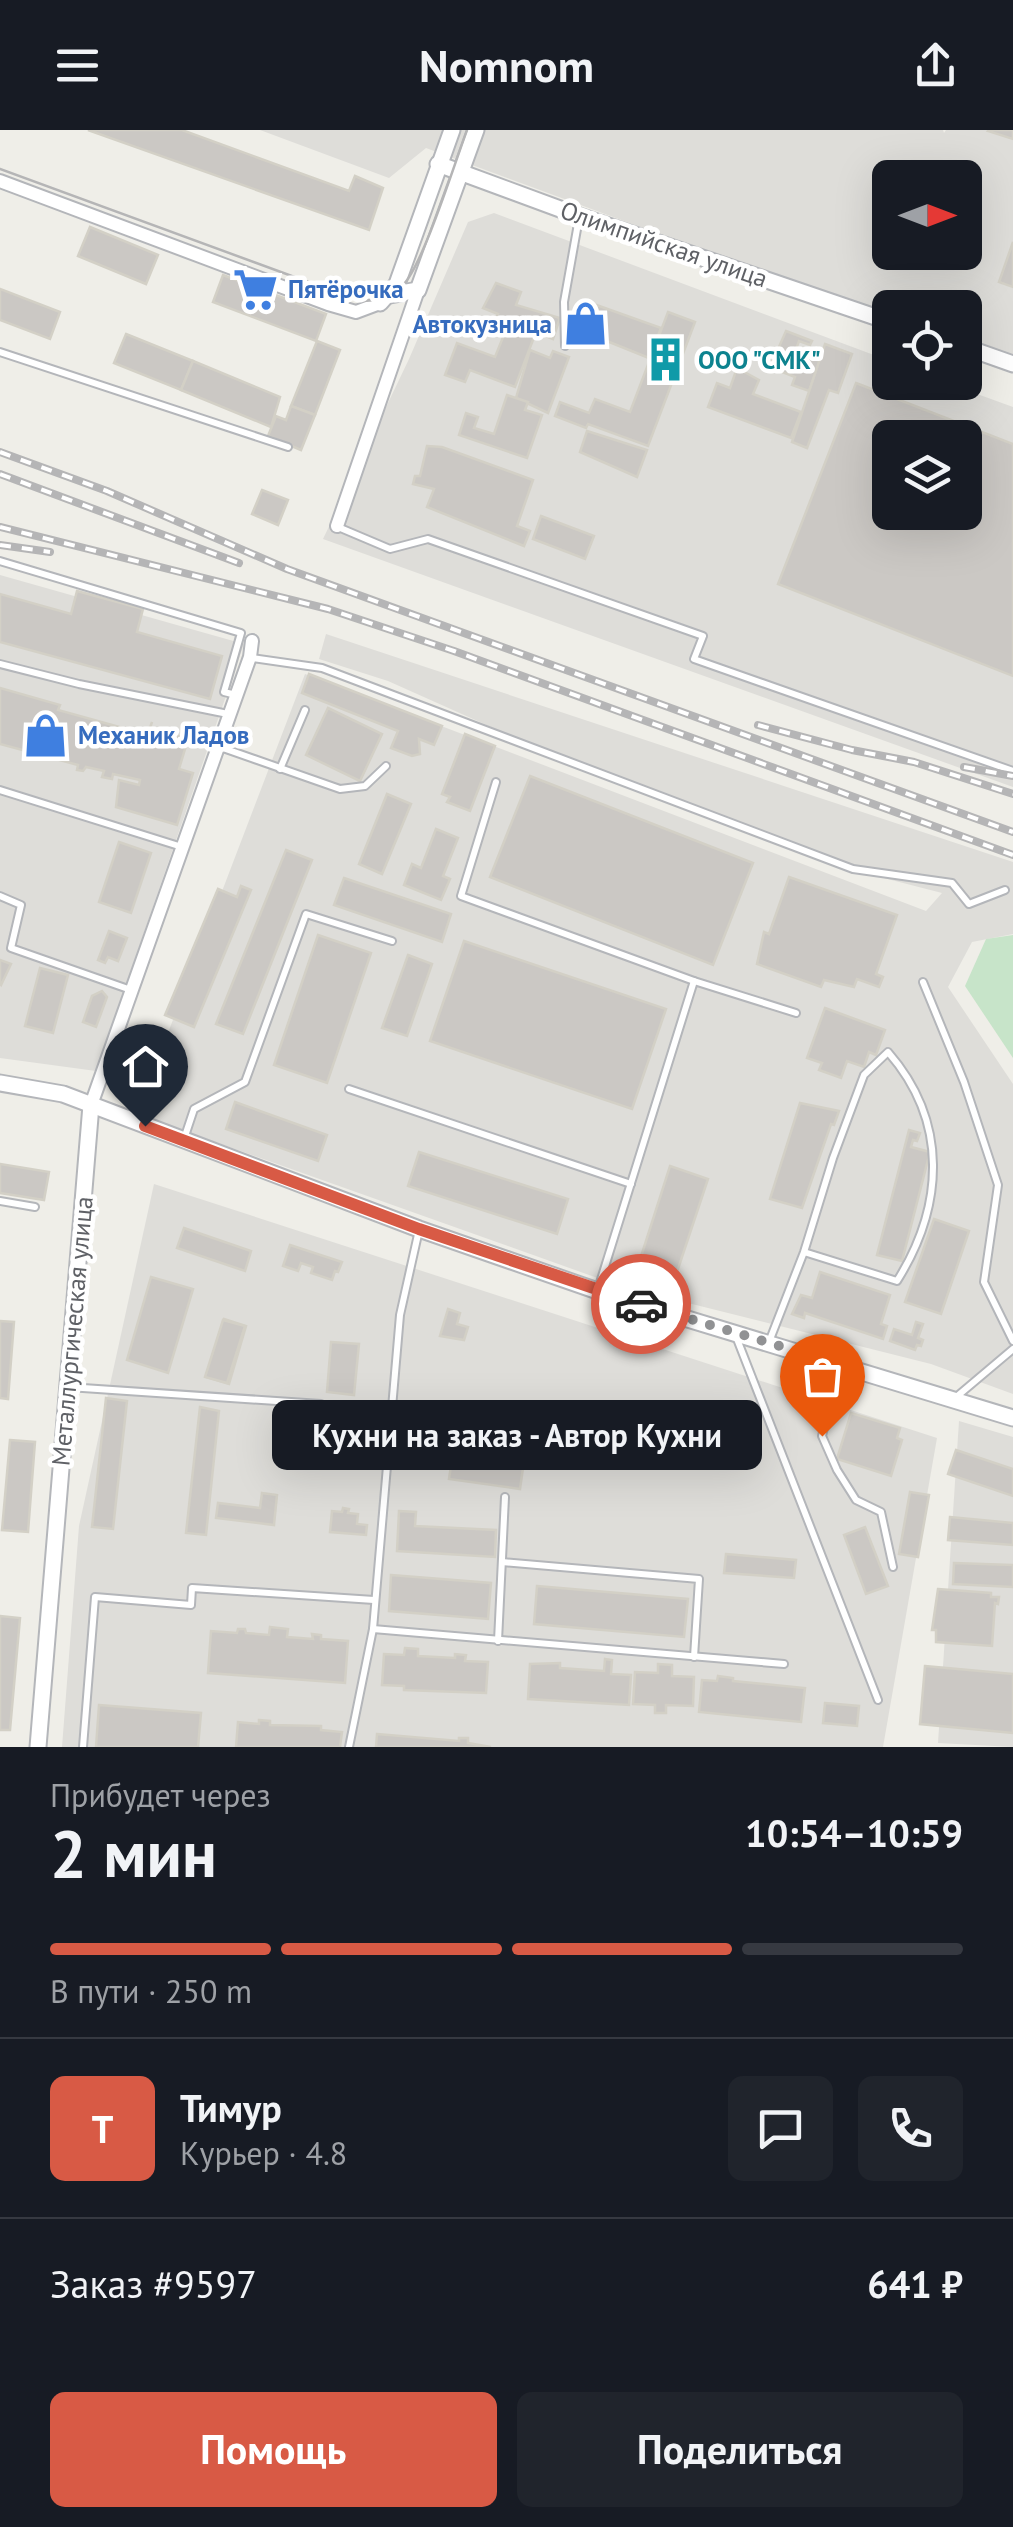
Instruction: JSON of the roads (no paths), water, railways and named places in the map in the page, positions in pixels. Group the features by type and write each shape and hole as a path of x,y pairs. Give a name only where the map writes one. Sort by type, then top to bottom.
{"street":[{"path":"385,299 399,278 452,130"},
{"path":"337,526 476,130"},
{"name":"Олимпийская улица","path":"438,164 872,316"},
{"path":"0,180 356,312 418,290"},
{"path":"982,353 1013,364"},
{"name":"Металлургическая улица","path":"38,1747 91,1105 237,696 252,642"},
{"path":"0,1083 63,1094 419,1229 598,1290 1013,1418"}],"lane":[{"path":"565,346 564,302 579,216"},
{"path":"0,352 288,448"},
{"path":"337,526 390,549 428,539 703,636 694,659 1013,771"},
{"path":"0,561 242,632 224,692 237,696"},
{"path":"250,657 322,668 853,869 952,883 969,904 1005,890"},
{"path":"0,664 230,714"},
{"path":"280,769 305,710"},
{"path":"219,746 340,789 365,786 386,766"},
{"path":"496,782 461,896 694,981 796,1013"},
{"path":"0,790 183,847"},
{"path":"0,896 22,905 11,948 132,990"},
{"path":"184,1140 194,1109 245,1082 306,914 392,941"},
{"path":"598,1290 694,981"},
{"path":"922,982 964,1082 998,1185 984,1282 1013,1341"},
{"path":"768,1343 804,1252 832,1158 864,1075 888,1052 902,1068 920,1103 934,1152 932,1195 912,1257 897,1281 804,1252"},
{"path":"349,1089 631,1184"},
{"path":"0,1201 35,1207"},
{"path":"349,1747 373,1629 400,1315 419,1229"},
{"path":"735,1333 878,1700"},
{"path":"954,1399 1013,1349"},
{"path":"839,1364 822,1436 856,1500 880,1512 893,1567"},
{"path":"67,1387 320,1404"},
{"path":"498,1641 505,1497"},
{"path":"502,1562 700,1579 694,1656"},
{"path":"83,1747 96,1597 190,1606 192,1588 374,1600"},
{"path":"373,1629 784,1664"}],"tram line":[{"path":"0,169 366,301 393,293 411,274 429,236 467,130"}],"railway":[{"path":"0,452 107,491 287,569 1013,832"},
{"path":"0,474 239,563"},
{"path":"0,527 328,609 454,651 1013,855"},
{"path":"0,545 50,552"},
{"path":"758,725 914,762 1013,794"},
{"path":"964,767 1013,776"}],"place":[{"name":"Пятёрочка","path":"255,289"},
{"name":"Автокузница","path":"585,324"},
{"name":"ООО \"СМК\"","path":"665,360"},
{"name":"Механик Ладов","path":"45,735"},
{"name":"Кухни на заказ - Автор Кухни","path":"822,1436"}]}
